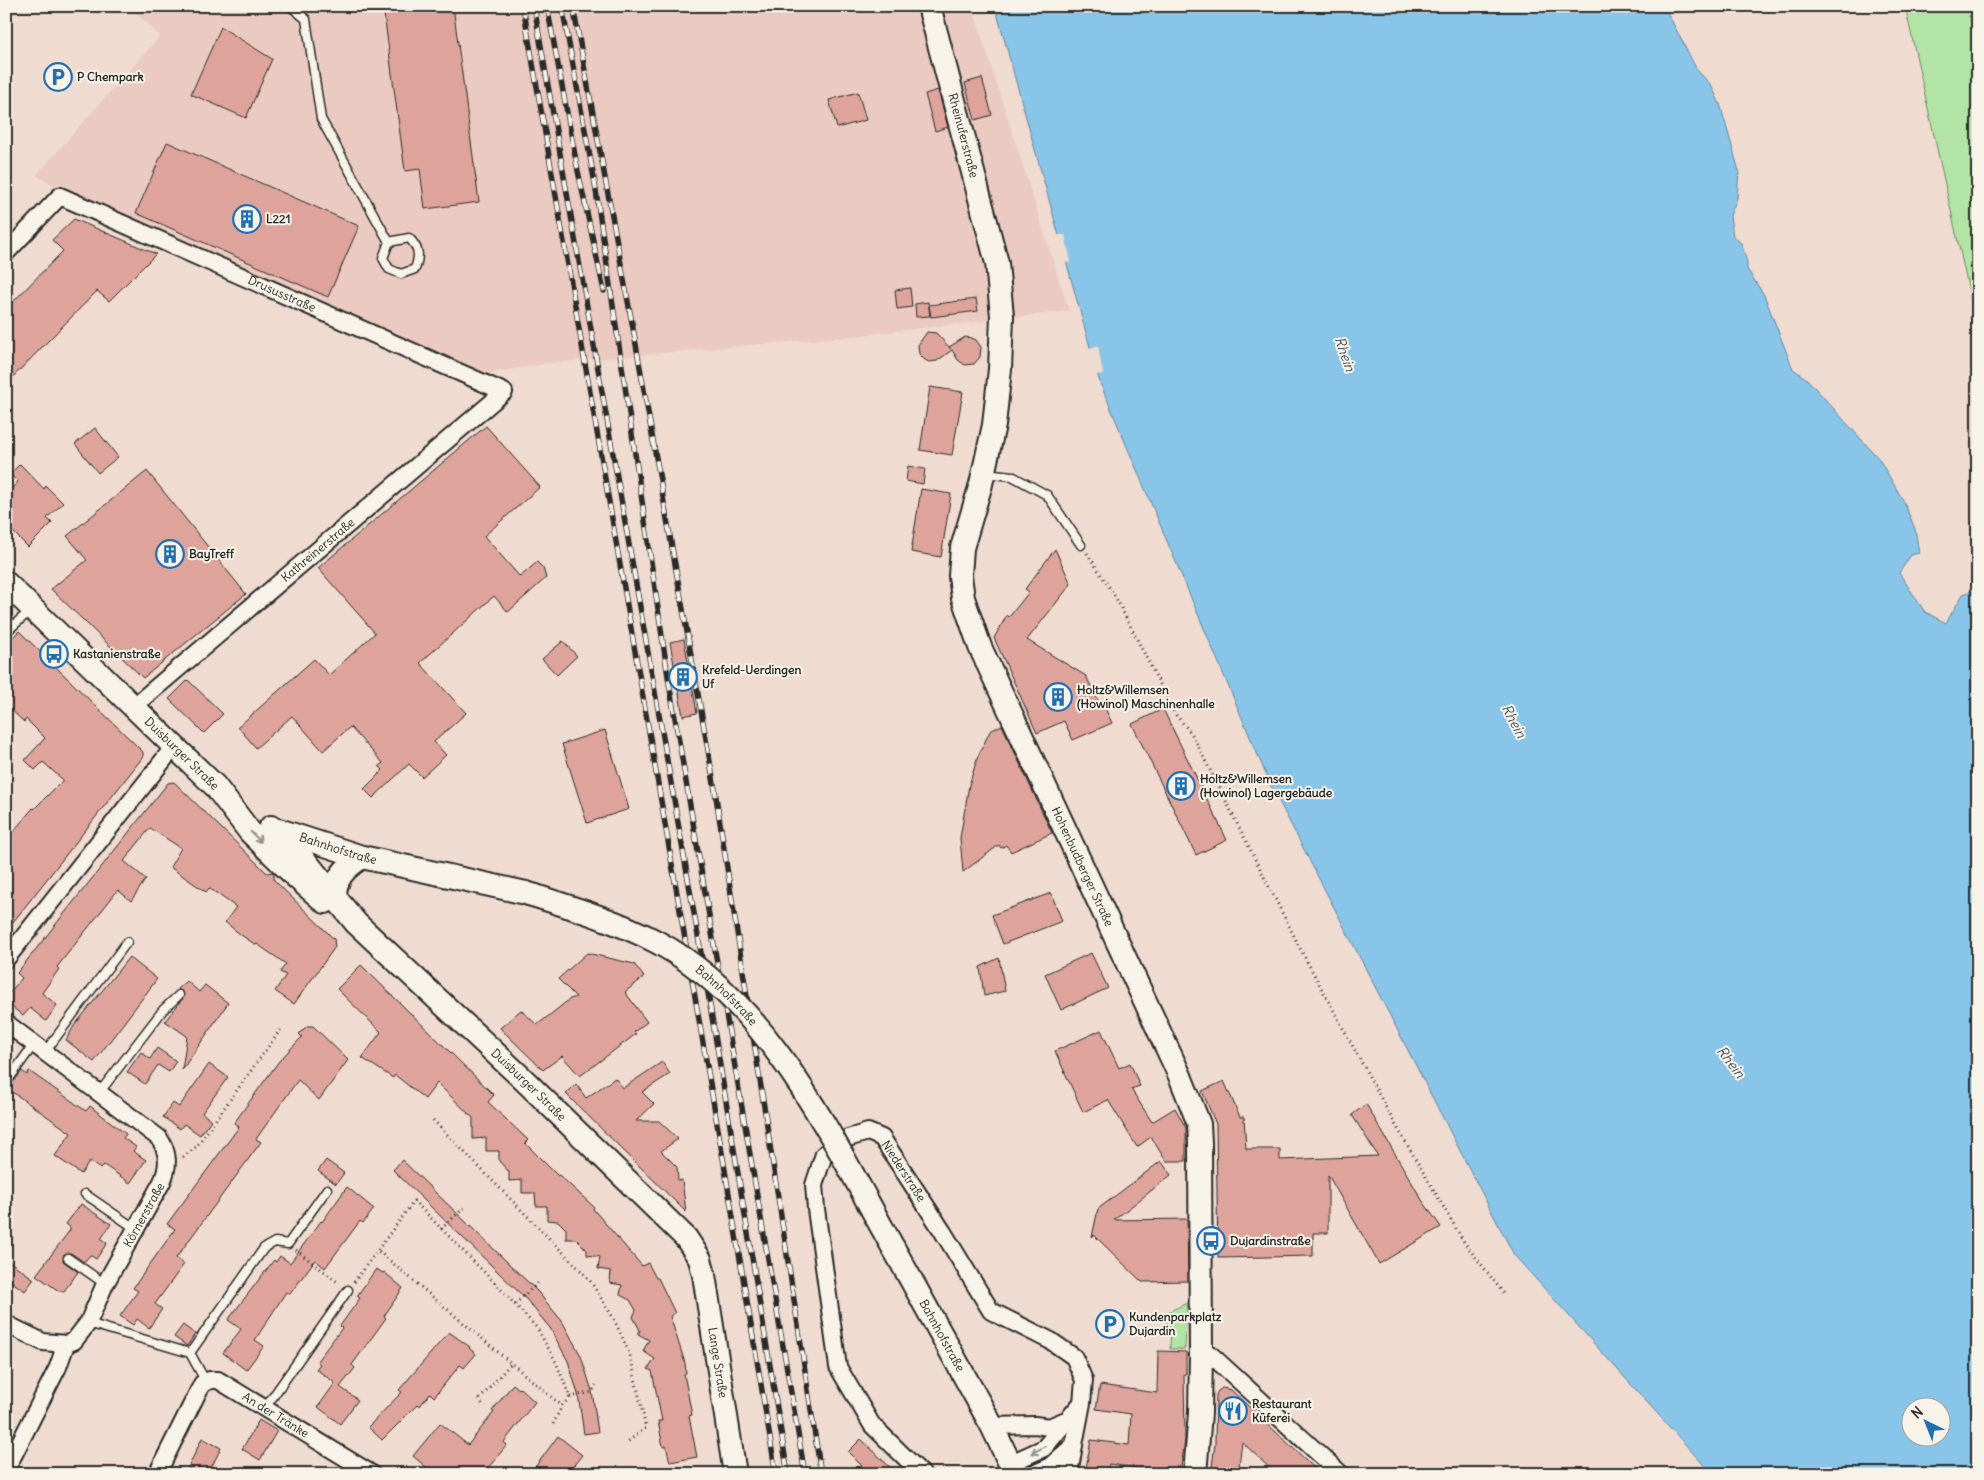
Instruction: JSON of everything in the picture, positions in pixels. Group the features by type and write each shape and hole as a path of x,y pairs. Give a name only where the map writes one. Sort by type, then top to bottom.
{"street":[{"name":"Rheinuferstraße","path":"930,6 997,263"},
{"name":"Drususstraße","path":"6,253 60,196 504,392"},
{"name":"Hohenbudberger Straße","path":"997,263 1002,316 1000,369 994,425 962,548 960,576 963,598 980,647 1176,1068 1199,1124 1202,1245 1201,1353 1200,1413 1195,1474"},
{"name":"Kathreinerstraße","path":"133,707 504,392"},
{"name":"Duisburger Straße","path":"6,583 215,786 250,832 297,878 322,900 356,923"},
{"path":"6,959 174,748"},
{"name":"Bahnhofstraße","path":"215,786 271,827 362,857 526,893 601,916 657,942 702,971 769,1039 805,1093 894,1249 992,1426 1013,1468"},
{"name":"Duisburger Straße","path":"271,827 292,846 356,923 523,1079 686,1238 696,1252"},
{"path":"335,899 334,888 343,872 362,857"},
{"name":"Körnerstraße","path":"6,1023 159,1138 165,1148 167,1170 105,1284 88,1322"},
{"name":"Niederstraße","path":"922,1474 872,1425 838,1367 814,1185 824,1154 848,1138 868,1132 882,1138 943,1232 991,1311 1051,1341 1074,1357 1084,1380 1082,1403 1069,1474"},
{"name":"Lange Straße","path":"696,1252 704,1275 735,1474"},
{"path":"6,1324 43,1342 66,1344 74,1341 88,1322"},
{"path":"6,1470 58,1367 66,1344"},
{"path":"1201,1353 1210,1354 1341,1474"},
{"name":"An der Tränke","path":"206,1382 218,1380 372,1474"},
{"path":"157,1474 202,1384 206,1382"},
{"path":"1013,1468 1044,1448 1082,1403"},
{"path":"992,1426 1035,1426 1049,1428 1070,1418"},
{"path":"1033,1474 1049,1467 1074,1445"}],"lane":[{"path":"290,6 306,19 321,119 389,242 383,258 389,269 401,274 415,269 419,257 417,246 409,238 389,242"},
{"path":"983,472 1012,476 1047,495 1081,545"},
{"path":"6,632 33,609"},
{"path":"6,1083 39,1048 128,942"},
{"path":"100,1093 163,1010 179,995"},
{"path":"190,1353 264,1248 275,1242 288,1244 327,1189"},
{"path":"85,1194 136,1229"},
{"path":"68,1258 105,1284"},
{"path":"264,1408 348,1290"},
{"path":"88,1322 190,1353 206,1382"}],"path":[{"path":"1968,6 1978,51"},
{"path":"1081,545 1116,598 1175,714 1192,734 1302,954 1391,1117 1464,1242 1504,1294"},
{"path":"167,1170 196,1147 281,1029"},
{"path":"433,1120 589,1279 614,1319 630,1355 646,1428 626,1444"},
{"path":"288,1244 348,1290 414,1201 537,1328 556,1362 570,1397"},
{"path":"442,1228 464,1208"},
{"path":"377,1250 562,1406"},
{"path":"515,1304 539,1282"},
{"path":"482,1404 480,1399 511,1363"},
{"path":"553,1424 562,1406 570,1397 592,1392 596,1385"}],"shaded area":[{"path":"129,6 972,6 1069,311 844,337 549,363 490,373 486,383 97,210 36,175 160,36"}],"green space":[{"path":"1905,6 1978,6 1978,331"},
{"path":"1187,1303 1185,1349 1170,1349 1171,1327 1166,1323 1168,1312"}],"water":[{"name":"Rhein","path":"995,6 1664,6 1697,70 1711,85 1720,104 1739,171 1737,198 1730,216 1733,236 1741,243 1747,262 1747,269 1764,295 1793,369 1807,379 1879,459 1903,500 1915,529 1919,553 1911,555 1899,573 1925,612 1946,623 1963,594 1971,591 1978,595 1978,623 1974,638 1978,656 1978,1474 1712,1474 1514,1255 1270,784 1100,383"}],"pier":[{"path":"1057,235 1065,235 1071,262 1064,263"},
{"path":"1098,346 1103,374 1096,375 1088,348"}],"building":[{"path":"383,6 453,6 479,202 425,209 420,169 405,171"},
{"path":"221,27 272,59 246,118 191,94"},
{"path":"982,78 992,115 975,120 965,83"},
{"path":"938,90 948,127 935,131 925,94"},
{"path":"858,92 866,120 837,128 829,100"},
{"name":"L221","path":"167,142 359,226 328,297 136,213"},
{"path":"74,219 156,254 109,301 97,291 6,384 6,309 63,251 52,240"},
{"path":"910,288 912,307 897,309 895,290"},
{"path":"976,299 978,311 931,317 929,305"},
{"path":"928,302 930,316 916,317 915,304"},
{"path":"927,332 936,333 949,347 965,337 972,338 981,347 980,357 974,364 965,365 958,360 952,350 937,361 929,362 919,354 918,345"},
{"path":"930,387 963,392 952,455 920,450"},
{"path":"486,426 540,487 484,536 520,577 537,562 543,568 546,578 508,612 494,596 420,663 466,713 434,742 446,755 422,777 409,764 373,798 364,789 383,770 379,766 383,763 350,727 323,751 292,716 256,748 238,727 314,659 329,675 375,633 318,568"},
{"path":"95,428 118,457 98,473 75,444"},
{"path":"20,464 44,489 46,486 63,503 47,518 52,523 28,547 6,525 6,494 18,482 10,474"},
{"path":"908,466 925,469 923,484 906,481"},
{"path":"147,471 246,594 143,678 51,589 87,560 67,536"},
{"path":"921,489 951,494 941,557 911,552"},
{"path":"1055,549 1071,584 1027,640 1086,676 1100,705 1103,704 1112,723 1073,740 1064,721 1037,733 994,638 1007,615 1009,617 1029,592 1025,589"},
{"path":"19,631 143,752 143,757 6,931 6,829 12,833 33,808 63,780 43,762 35,770 25,760 45,738 26,719 24,722 6,705 6,644"},
{"name":"Krefeld-Uerdingen Uf","path":"684,639 697,713 683,716 670,642"},
{"path":"563,641 577,656 557,675 542,659"},
{"path":"188,680 223,714 204,733 169,699"},
{"name":"Holtz&Willemsen (Howinol) Lagergebäude","path":"1163,709 1227,840 1196,855 1132,724"},
{"path":"1002,725 1052,833 1011,852 1006,845 1001,848 999,845 963,872 960,838 969,785 978,756 990,731"},
{"path":"605,730 629,809 587,823 562,744"},
{"path":"174,782 267,873 272,872 274,874 274,880 334,939 335,947 294,1004 275,991 286,975 280,972 286,964 241,935 225,922 236,907 209,888 206,892 170,867 181,848 150,828 124,861 146,879 131,901 118,890 57,967 59,969 42,993 57,1005 46,1021 30,1008 23,1016 6,1002 6,997 22,978 17,973 168,783"},
{"path":"1051,893 1062,921 1003,944 992,915"},
{"path":"587,953 634,964 644,977 625,992 647,1022 634,1032 636,1034 580,1076 562,1056 543,1070 500,1028 521,1010 537,1025 570,999 576,997 558,979"},
{"path":"1091,953 1108,988 1061,1010 1045,974"},
{"path":"129,957 157,979 94,1062 66,1040 74,1026"},
{"path":"999,958 1005,991 984,996 980,967"},
{"path":"361,965 494,1095 488,1102 528,1140 525,1143 558,1176 594,1207 593,1209 642,1266 648,1263 656,1278 658,1278 675,1313 670,1316 685,1363 686,1373 684,1374 692,1415 689,1416 697,1457 670,1462 666,1446 663,1447 658,1421 662,1421 652,1371 648,1369 655,1359 643,1351 649,1340 638,1334 640,1330 633,1317 636,1310 630,1300 620,1295 622,1285 610,1283 611,1271 598,1269 600,1257 587,1255 587,1250 576,1239 566,1239 566,1229 558,1221 547,1220 547,1206 536,1206 535,1193 522,1193 522,1180 509,1181 509,1172 499,1161 499,1151 486,1151 486,1138 473,1139 473,1118 437,1083 425,1099 395,1075 393,1078 362,1058 381,1032 337,989"},
{"path":"187,981 199,992 205,985 228,1003 182,1070 187,1036 165,1021 184,997 183,992 178,989"},
{"path":"307,1026 313,1026 348,1060 319,1100 298,1080 256,1139 261,1142 176,1258 184,1264 155,1304 162,1309 149,1328 137,1319 133,1325 120,1316 138,1291 133,1288 175,1229 167,1224 239,1127 234,1123 279,1061 302,1037 299,1034"},
{"path":"1101,1030 1119,1068 1130,1063 1140,1086 1131,1089 1152,1122 1175,1108 1186,1128 1186,1161 1166,1161 1151,1137 1137,1147 1108,1100 1083,1112 1055,1051"},
{"path":"157,1048 176,1061 169,1072 158,1065 145,1084 127,1072 141,1052 150,1059"},
{"path":"662,1062 670,1074 642,1092 654,1104 636,1121 659,1121 678,1139 661,1151 677,1167 678,1181 682,1180 686,1212 566,1094 576,1084 586,1098 615,1078 623,1088"},
{"path":"209,1064 228,1077 202,1113 211,1120 200,1135 184,1124 180,1129 163,1117 173,1103 179,1107"},
{"path":"22,1071 27,1075 29,1071 86,1111 90,1106 126,1134 123,1138 136,1147 133,1151 146,1160 130,1183 104,1165 101,1169 90,1161 81,1174 55,1156 71,1133 8,1089"},
{"path":"1224,1081 1240,1117 1244,1117 1246,1149 1280,1149 1280,1160 1378,1156 1352,1115 1366,1104 1422,1200 1441,1227 1379,1264 1328,1175 1328,1233 1313,1233 1313,1256 1218,1258 1216,1124 1202,1091"},
{"path":"326,1160 344,1173 336,1184 318,1171"},
{"path":"402,1160 537,1291 562,1321 581,1356 592,1391 598,1432 584,1434 578,1394 568,1361 550,1328 526,1299 393,1170"},
{"path":"1161,1161 1171,1175 1114,1220 1187,1219 1188,1281 1142,1282 1094,1235 1092,1237 1098,1209"},
{"path":"347,1187 374,1209 363,1223 360,1221 325,1268 315,1260 290,1294 286,1292 255,1340 264,1346 246,1370 223,1353 241,1329 228,1320 274,1260 276,1262 280,1256 290,1263"},
{"path":"81,1204 111,1224 101,1239 107,1243 96,1259 90,1255 84,1262 71,1253 64,1254 63,1261 78,1272 64,1291 59,1291 36,1275 70,1230 70,1227 66,1224"},
{"path":"6,1259 34,1279 25,1291 6,1278"},
{"path":"376,1269 384,1272 403,1288 384,1316 386,1318 352,1365 355,1368 340,1387 358,1400 340,1424 318,1407 335,1383 316,1369 320,1364 317,1361 342,1328 340,1326 360,1298 357,1296"},
{"path":"183,1325 195,1334 187,1346 174,1337"},
{"path":"449,1332 470,1347 476,1354 464,1368 460,1365 434,1397 430,1393 420,1406 418,1404 382,1440 368,1427 402,1392 399,1390"},
{"path":"1158,1351 1186,1352 1186,1374 1184,1374 1185,1440 1180,1474 1109,1464 1107,1474 1085,1474 1091,1440 1129,1445 1131,1414 1096,1409 1100,1385 1157,1393"},
{"path":"513,1384 535,1402 504,1442 507,1445 483,1474 434,1474 413,1456 440,1423 468,1445"},
{"path":"1222,1388 1231,1390 1321,1474 1276,1474 1242,1442 1238,1474 1211,1474 1215,1444 1216,1395"},
{"path":"259,1420 277,1431 260,1460 242,1449"},
{"path":"558,1436 582,1455 567,1474 530,1474"},
{"path":"202,1438 221,1448 208,1474 200,1474 188,1468"},
{"path":"861,1439 897,1474 870,1474 848,1452"}],"railway":[{"path":"523,6 776,1474"},
{"path":"534,6 706,981 788,1474"},
{"path":"547,6 578,171 604,291"},
{"path":"562,6 595,184 669,683 805,1474"},
{"path":"573,6 635,339 714,784 821,1474"}],"place":[{"name":"P Chempark","path":"58,77"},
{"name":"L221","path":"247,219"},
{"name":"BayTreff","path":"170,554"},
{"name":"Kastanienstraße","path":"54,654"},
{"name":"Krefeld-Uerdingen Uf","path":"683,677"},
{"name":"Holtz&Willemsen (Howinol) Maschinenhalle","path":"1058,697"},
{"name":"Holtz&Willemsen (Howinol) Lagergebäude","path":"1181,786"},
{"name":"Dujardinstraße","path":"1211,1241"},
{"name":"Kundenparkplatz Dujardin","path":"1110,1324"},
{"name":"Restaurant Küferei","path":"1233,1411"}]}
